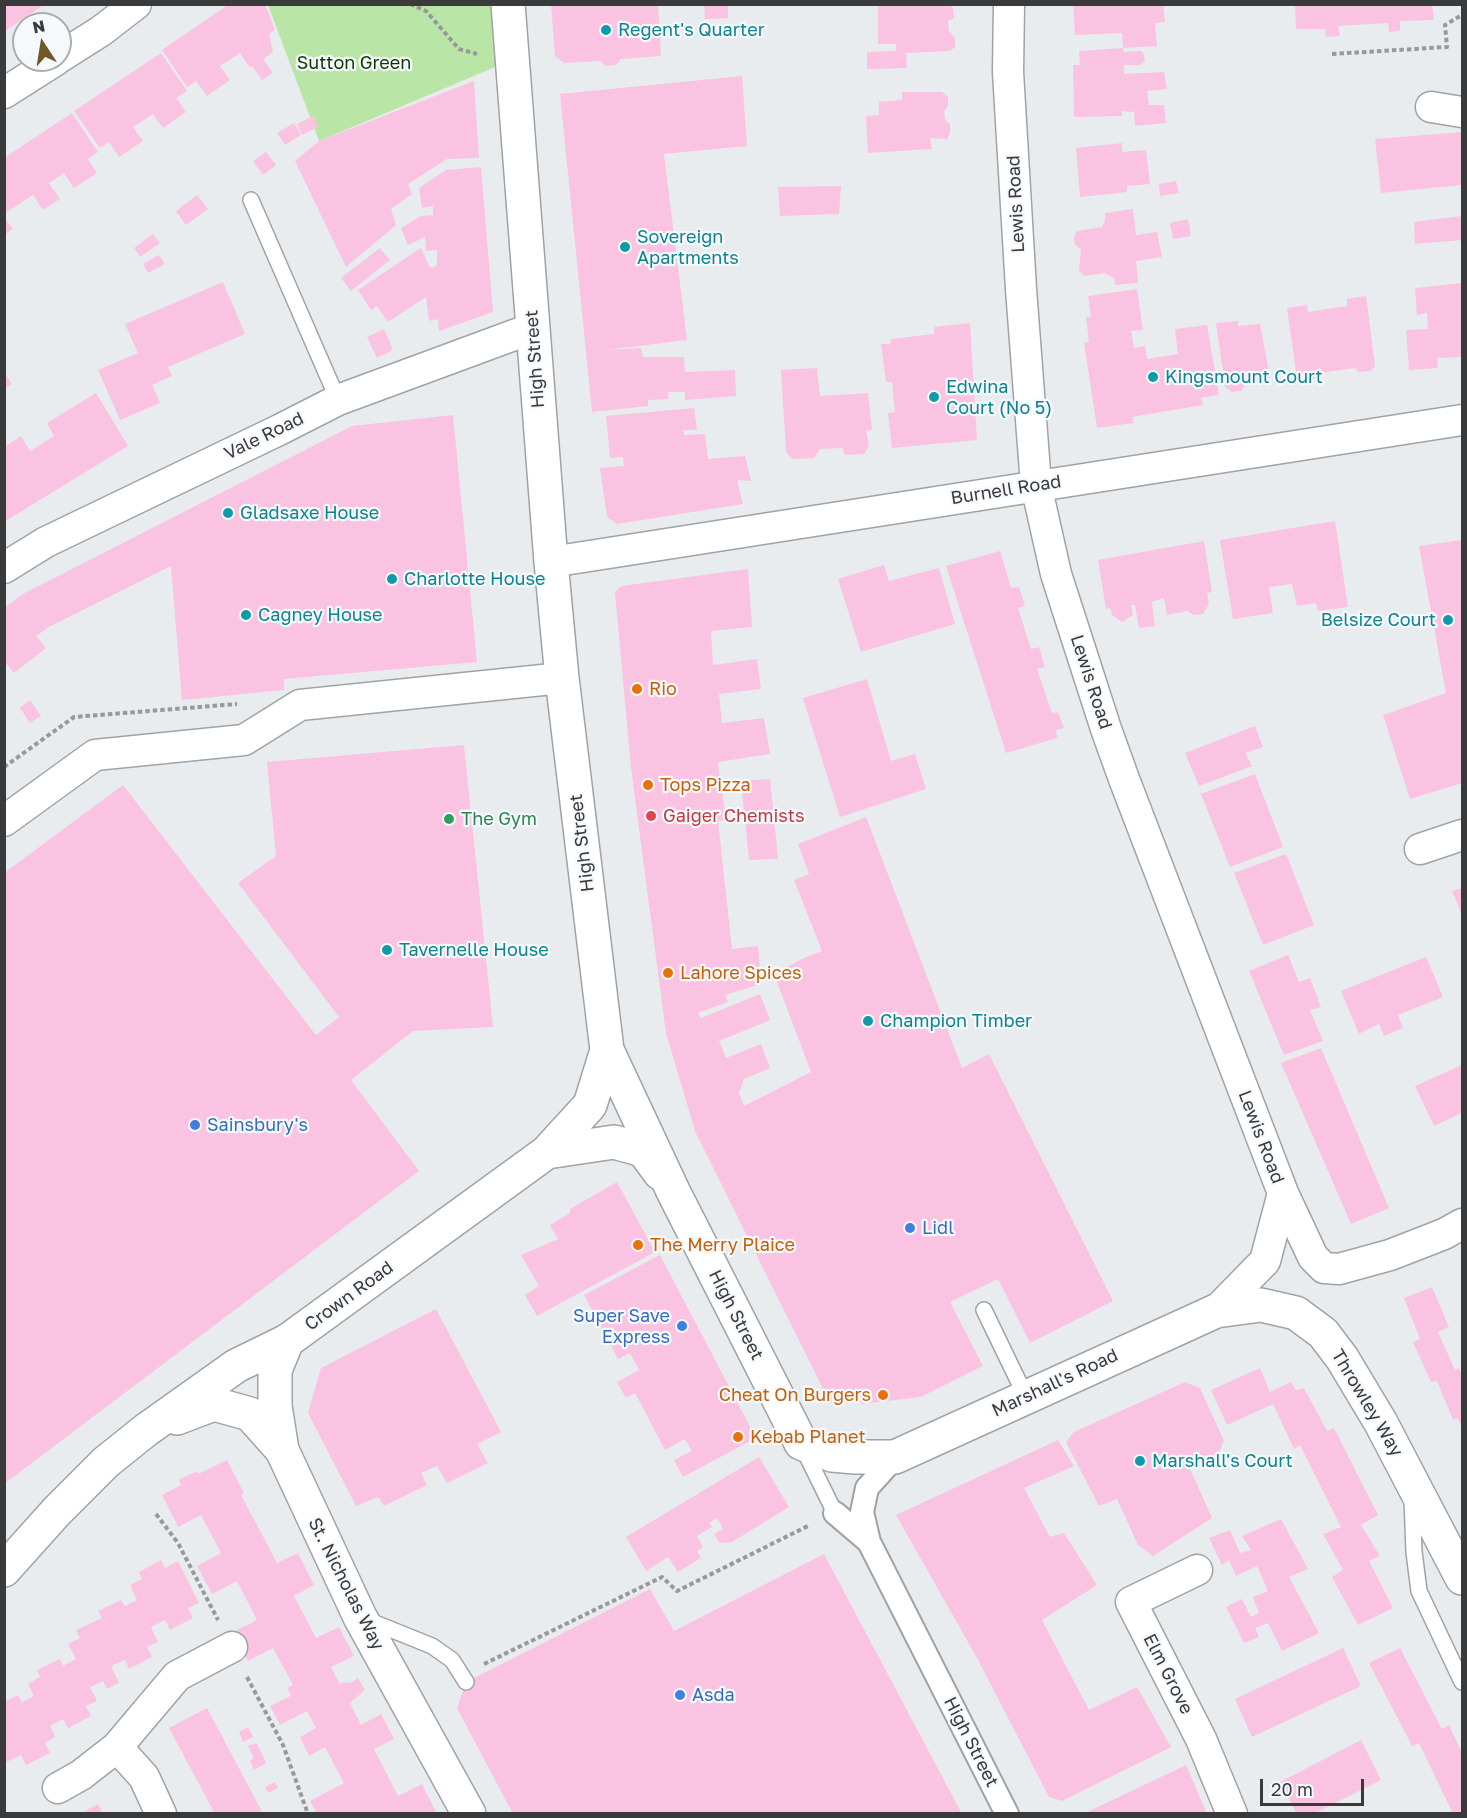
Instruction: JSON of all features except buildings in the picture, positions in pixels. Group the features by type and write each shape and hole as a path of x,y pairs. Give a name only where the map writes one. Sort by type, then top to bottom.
{"main road":[{"name":"High Street","path":"508,4 551,562 562,678 607,1050 673,1191 801,1443"},
{"name":"Crown Road","path":"4,1570 57,1511 106,1462 146,1430 236,1365 287,1341 547,1152 590,1105 607,1050"},
{"name":"Crown Road","path":"547,1152 614,1142 643,1150 673,1191"},
{"name":"Throwley Way","path":"1216,1311 1262,1305 1296,1313 1323,1333 1342,1358 1376,1413 1462,1578"},
{"name":"Marshall's Road","path":"895,1457 1216,1311"},
{"name":"St. Nicholas Way","path":"287,1341 275,1370 275,1406 282,1450 360,1617 469,1814"},
{"name":"Crown Road","path":"146,1430 214,1404 250,1414 282,1450"},
{"path":"801,1443 832,1455 895,1457"}],"street":[{"path":"72,49 136,4"},
{"name":"Lewis Road","path":"1008,4 1009,83 1021,289 1036,485 1056,574 1106,729 1283,1193 1265,1261 1216,1311"},
{"path":"4,93 37,72"},
{"path":"1431,107 1462,112"},
{"name":"Vale Road","path":"4,568 46,542 279,430 338,399 533,328"},
{"name":"Burnell Road","path":"551,562 1462,420"},
{"path":"4,822 95,755 244,740 300,705 562,678"},
{"path":"1420,849 1462,835"},
{"path":"1283,1193 1313,1257 1324,1268 1339,1269 1390,1255 1444,1234 1462,1224"},
{"name":"High Street","path":"895,1457 867,1488 862,1512 869,1542 1007,1814"},
{"name":"High Street","path":"835,1513 869,1542"},
{"name":"Elm Grove","path":"1197,1570 1131,1602 1201,1739 1232,1814"},
{"path":"58,1788 81,1775 117,1747 177,1676 232,1647"},
{"path":"117,1747 144,1777 161,1814"}],"lane":[{"path":"251,200 338,399"},
{"path":"984,1310 1026,1396"},
{"path":"801,1443 835,1513"},
{"path":"1412,1480 1414,1552 1419,1591 1462,1682"},
{"path":"360,1617 432,1646 452,1660 466,1682"}],"path":[{"path":"410,4 426,11 459,49 512,60"},
{"path":"1332,54 1448,47 1444,25 1462,15"},
{"path":"484,1664 662,1577 677,1591 835,1513"}],"green space":[{"name":"Sutton Green","path":"268,5 511,5 512,60 319,141"}],"place":[{"name":"Regent's Quarter","path":"606,30"},
{"name":"Sovereign Apartments","path":"625,247"},
{"name":"Kingsmount Court","path":"1153,377"},
{"name":"Edwina Court (No 5)","path":"934,397"},
{"name":"Gladsaxe House","path":"228,513"},
{"name":"Charlotte House","path":"392,579"},
{"name":"Cagney House","path":"246,615"},
{"name":"Belsize Court","path":"1448,620"},
{"name":"Rio","path":"637,689"},
{"name":"Tops Pizza","path":"648,785"},
{"name":"Gaiger Chemists","path":"651,816"},
{"name":"The Gym","path":"449,819"},
{"name":"Tavernelle House","path":"387,950"},
{"name":"Lahore Spices","path":"668,973"},
{"name":"Champion Timber","path":"868,1021"},
{"name":"Sainsbury's","path":"195,1125"},
{"name":"Lidl","path":"910,1228"},
{"name":"The Merry Plaice","path":"638,1245"},
{"name":"Super Save Express","path":"682,1326"},
{"name":"Cheat On Burgers","path":"883,1395"},
{"name":"Kebab Planet","path":"738,1437"},
{"name":"Marshall's Court","path":"1140,1461"},
{"name":"Asda","path":"680,1695"}]}
